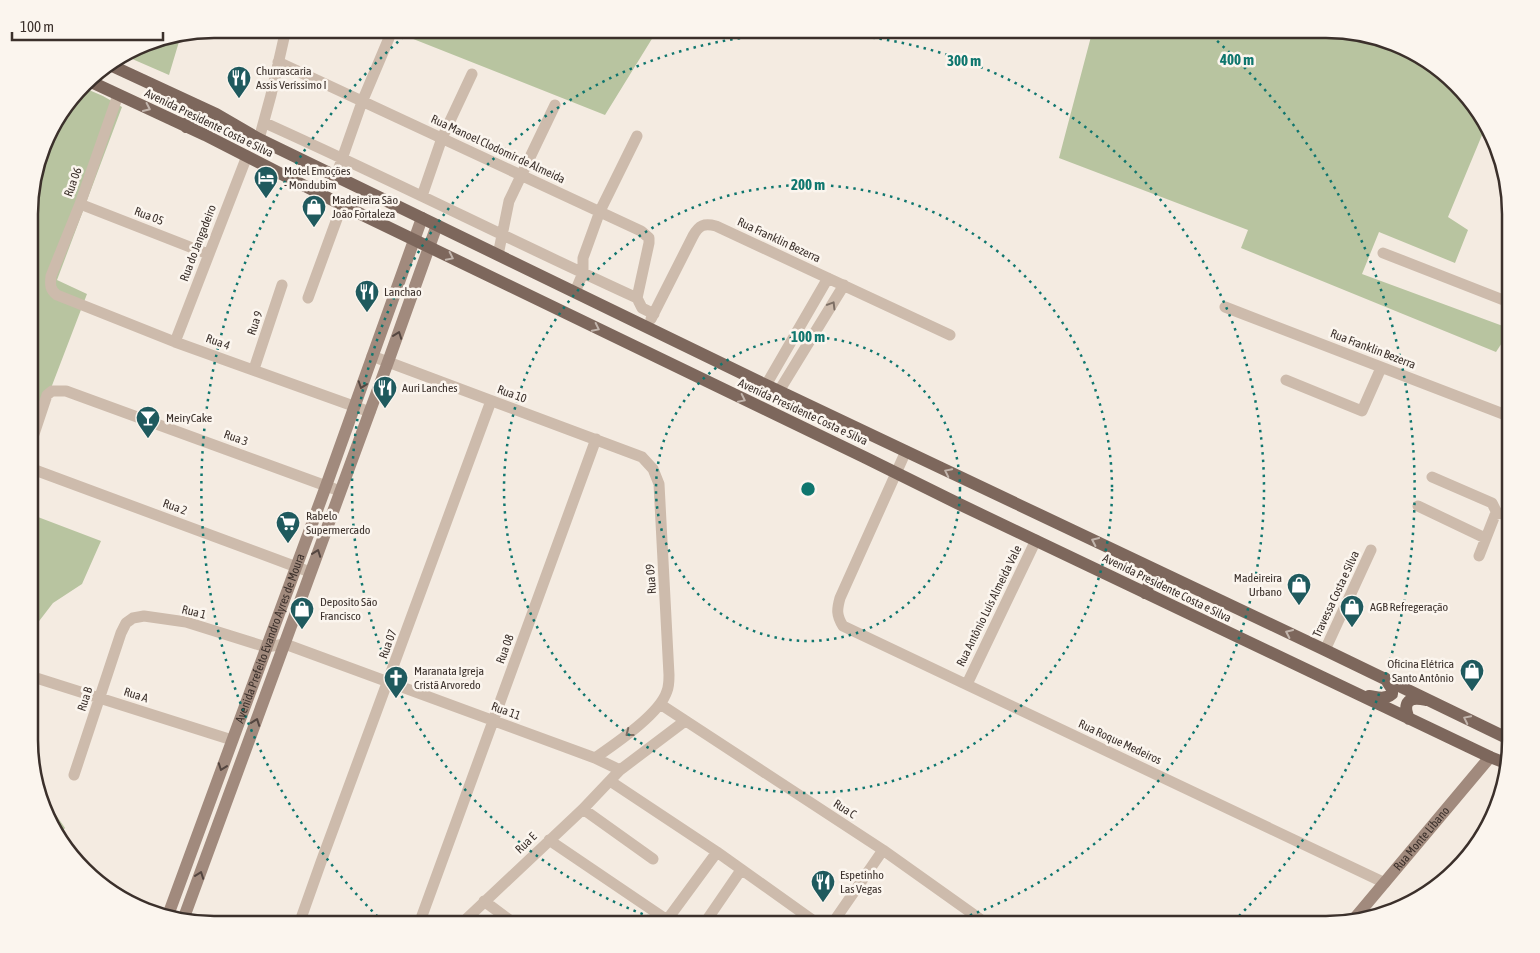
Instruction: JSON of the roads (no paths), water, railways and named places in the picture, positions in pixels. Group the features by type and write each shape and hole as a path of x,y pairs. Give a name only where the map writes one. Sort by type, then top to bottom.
{"main road":[{"name":"Avenida Presidente Costa e Silva","path":"115,67 216,114 259,139 766,385 1431,701 1502,732"},
{"name":"Avenida Presidente Costa e Silva","path":"94,84 205,135 342,205 1145,593 1501,762"},
{"path":"186,127 196,105"},
{"path":"205,135 216,114"},
{"path":"542,302 548,302 555,295 556,287 554,283"},
{"path":"576,318 573,314 573,309 579,294"},
{"path":"1145,593 1156,570"},
{"path":"1359,695 1388,697 1392,694 1392,689 1385,678"},
{"path":"1409,719 1405,710 1410,700 1418,698 1431,701"}],"street":[{"path":"259,139 265,123 284,38"},
{"path":"336,176 362,102 389,38"},
{"name":"Rua Manoel Clodomir de Almeida","path":"278,62 641,231 649,238 636,298"},
{"path":"422,196 442,138 472,74"},
{"name":"Rua 06","path":"57,295 52,292 51,276 80,204 118,95"},
{"path":"498,255 509,201 555,105"},
{"path":"265,123 636,298 642,308 654,314"},
{"path":"579,294 583,258 600,211 637,136"},
{"name":"Rua do Jangadeiro","path":"175,342 247,156"},
{"name":"Rua 05","path":"80,204 208,254"},
{"path":"308,298 342,205"},
{"name":"Avenida Prefeito Evandro Ayres de Moura","path":"169,910 326,486 422,218"},
{"name":"Rua Franklin Bezerra","path":"648,328 698,227 707,223 950,335"},
{"name":"Avenida Prefeito Evandro Ayres de Moura","path":"186,913 437,225"},
{"path":"1383,253 1502,299"},
{"path":"766,385 828,278"},
{"name":"Rua 9","path":"254,369 282,285"},
{"path":"779,391 844,285"},
{"name":"Rua 4","path":"57,295 175,342 370,412"},
{"name":"Rua Franklin Bezerra","path":"1224,307 1502,414"},
{"name":"Rua 10","path":"372,356 642,456"},
{"path":"1286,380 1362,410 1381,368"},
{"name":"Rua 3","path":"38,422 47,395 52,391 66,391 340,491"},
{"name":"Rua 07","path":"302,916 492,401"},
{"name":"Rua 08","path":"422,916 596,439"},
{"path":"896,472 906,451"},
{"name":"Rua 09","path":"595,758 633,731 660,704 667,691 669,675 659,484 653,469 642,456"},
{"name":"Rua 2","path":"38,471 310,572"},
{"name":"Rua Roque Medeiros","path":"896,472 840,598 837,617 843,626 1385,883"},
{"path":"1432,477 1492,503 1498,514"},
{"path":"1418,506 1485,538"},
{"path":"1479,556 1495,516 1502,514"},
{"name":"Rua Antônio Luís Almeida Vale","path":"967,684 1036,540"},
{"name":"Travessa Costa e Silva","path":"1325,650 1371,550"},
{"name":"Rua 1","path":"121,632 126,623 133,618 144,616 186,622 266,647"},
{"name":"Rua B","path":"74,775 121,632"},
{"name":"Rua 11","path":"266,647 285,644 595,758"},
{"name":"Rua A","path":"38,679 232,740"},
{"path":"660,704 685,721 620,770 610,781 717,852 806,915"},
{"name":"Rua C","path":"685,721 883,850 976,915"},
{"path":"595,758 620,770"},
{"name":"Rua Monte Líbano","path":"1360,912 1490,758"},
{"name":"Rua E","path":"469,916 610,781"},
{"path":"582,809 653,859"},
{"path":"549,840 661,916"},
{"path":"838,915 883,850"},
{"path":"674,916 717,852"},
{"path":"710,916 741,870"},
{"path":"484,901 504,916"}],"place":[{"name":"Churrascaria Assis Veríssimo I","path":"239,99"},
{"name":"Motel Emoções - Mondubim","path":"266,199"},
{"name":"Madeireira São João Fortaleza","path":"314,228"},
{"name":"Lanchao","path":"367,313"},
{"name":"Auri Lanches","path":"385,409"},
{"name":"MeiryCake","path":"148,439"},
{"name":"Rabelo Supermercado","path":"288,544"},
{"name":"Madeireira Urbano","path":"1299,606"},
{"name":"AGB Refregeração","path":"1352,628"},
{"name":"Deposito São Francisco","path":"302,630"},
{"name":"Oficina Elétrica Santo Antônio","path":"1472,692"},
{"name":"Maranata Igreja Cristã Arvoredo","path":"396,699"},
{"name":"Espetinho Las Vegas","path":"823,903"}]}
